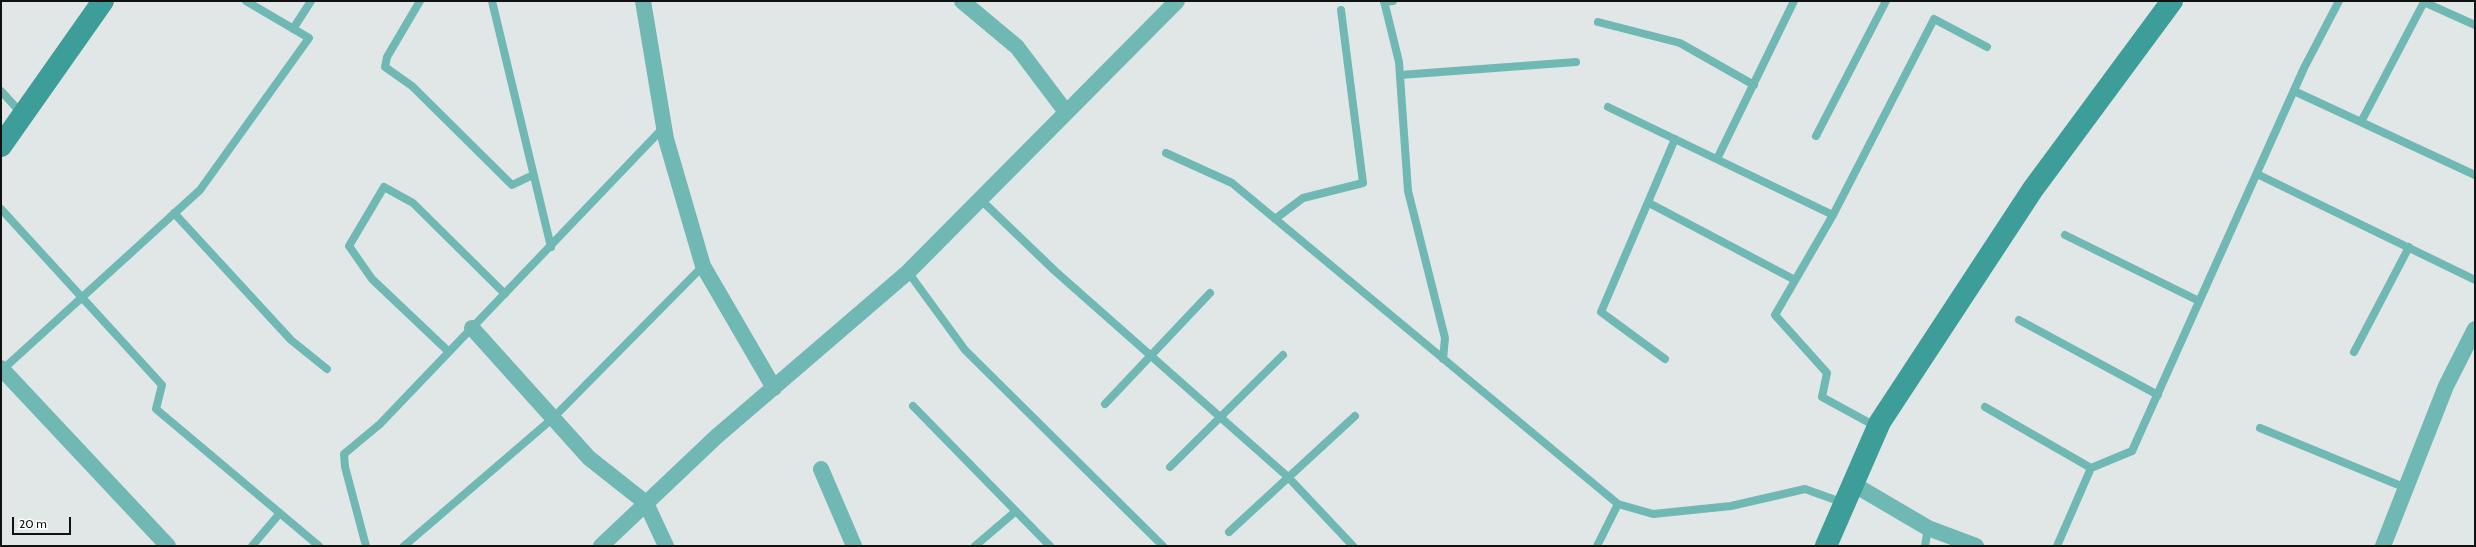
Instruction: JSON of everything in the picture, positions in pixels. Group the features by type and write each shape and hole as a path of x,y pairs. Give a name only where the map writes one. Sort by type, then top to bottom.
{"street":[{"path":"1,146 103,1"},
{"path":"643,1 664,127 703,266 774,388"},
{"path":"962,1 1017,47 1066,112"},
{"path":"601,546 716,437 908,272 1177,1"},
{"path":"1826,546 1877,427 2033,190 2172,1"},
{"path":"472,328 552,419 589,458 646,503 666,546"},
{"path":"2383,546 2446,386 2475,330"},
{"path":"2,369 168,546"},
{"path":"821,469 854,546"},
{"path":"1849,493 1928,528 1976,546"}],"lane":[{"path":"2,369 200,190 309,38 246,1"},
{"path":"293,29 311,1"},
{"path":"420,1 386,56 385,67 412,86 512,185 533,175"},
{"path":"492,1 551,248"},
{"path":"1393,1 1384,2 1399,62 1408,191 1445,338 1443,359"},
{"path":"1717,160 1794,1"},
{"path":"1816,136 1886,1"},
{"path":"2057,546 2091,468 2132,451 2294,91 2339,1"},
{"path":"2361,122 2424,2 2475,25"},
{"path":"1275,219 1303,198 1363,183 1341,10"},
{"path":"1877,427 1822,397 1827,373 1775,315 1832,215 1934,19 1987,47"},
{"path":"1598,22 1680,43 1754,85"},
{"path":"1400,75 1576,62"},
{"path":"1,91 23,115"},
{"path":"2294,91 2475,175"},
{"path":"1608,107 1832,215"},
{"path":"366,546 345,467 344,454 380,424 551,248 664,127"},
{"path":"1665,359 1600,312 1649,202 1675,139"},
{"path":"1166,153 1232,183 1618,504 1653,514 1731,506 1805,489 1849,493"},
{"path":"2257,174 2475,280"},
{"path":"449,352 372,279 349,246 384,187 413,203 505,294"},
{"path":"980,199 1055,271 1288,477 1353,546"},
{"path":"1649,202 1795,280"},
{"path":"1,209 162,385 156,409 319,546"},
{"path":"174,213 291,340 327,369"},
{"path":"2065,235 2199,301"},
{"path":"2354,352 2409,247"},
{"path":"404,546 552,419 703,266"},
{"path":"908,272 965,350 1163,546"},
{"path":"1104,404 1210,293"},
{"path":"2019,320 2158,395"},
{"path":"1170,467 1283,355"},
{"path":"913,406 1050,546"},
{"path":"1985,407 2091,468"},
{"path":"1229,532 1355,416"},
{"path":"2260,428 2406,488"},
{"path":"1597,546 1618,504"},
{"path":"975,546 1016,511"},
{"path":"252,546 280,513"},
{"path":"1925,546 1928,528"}]}
